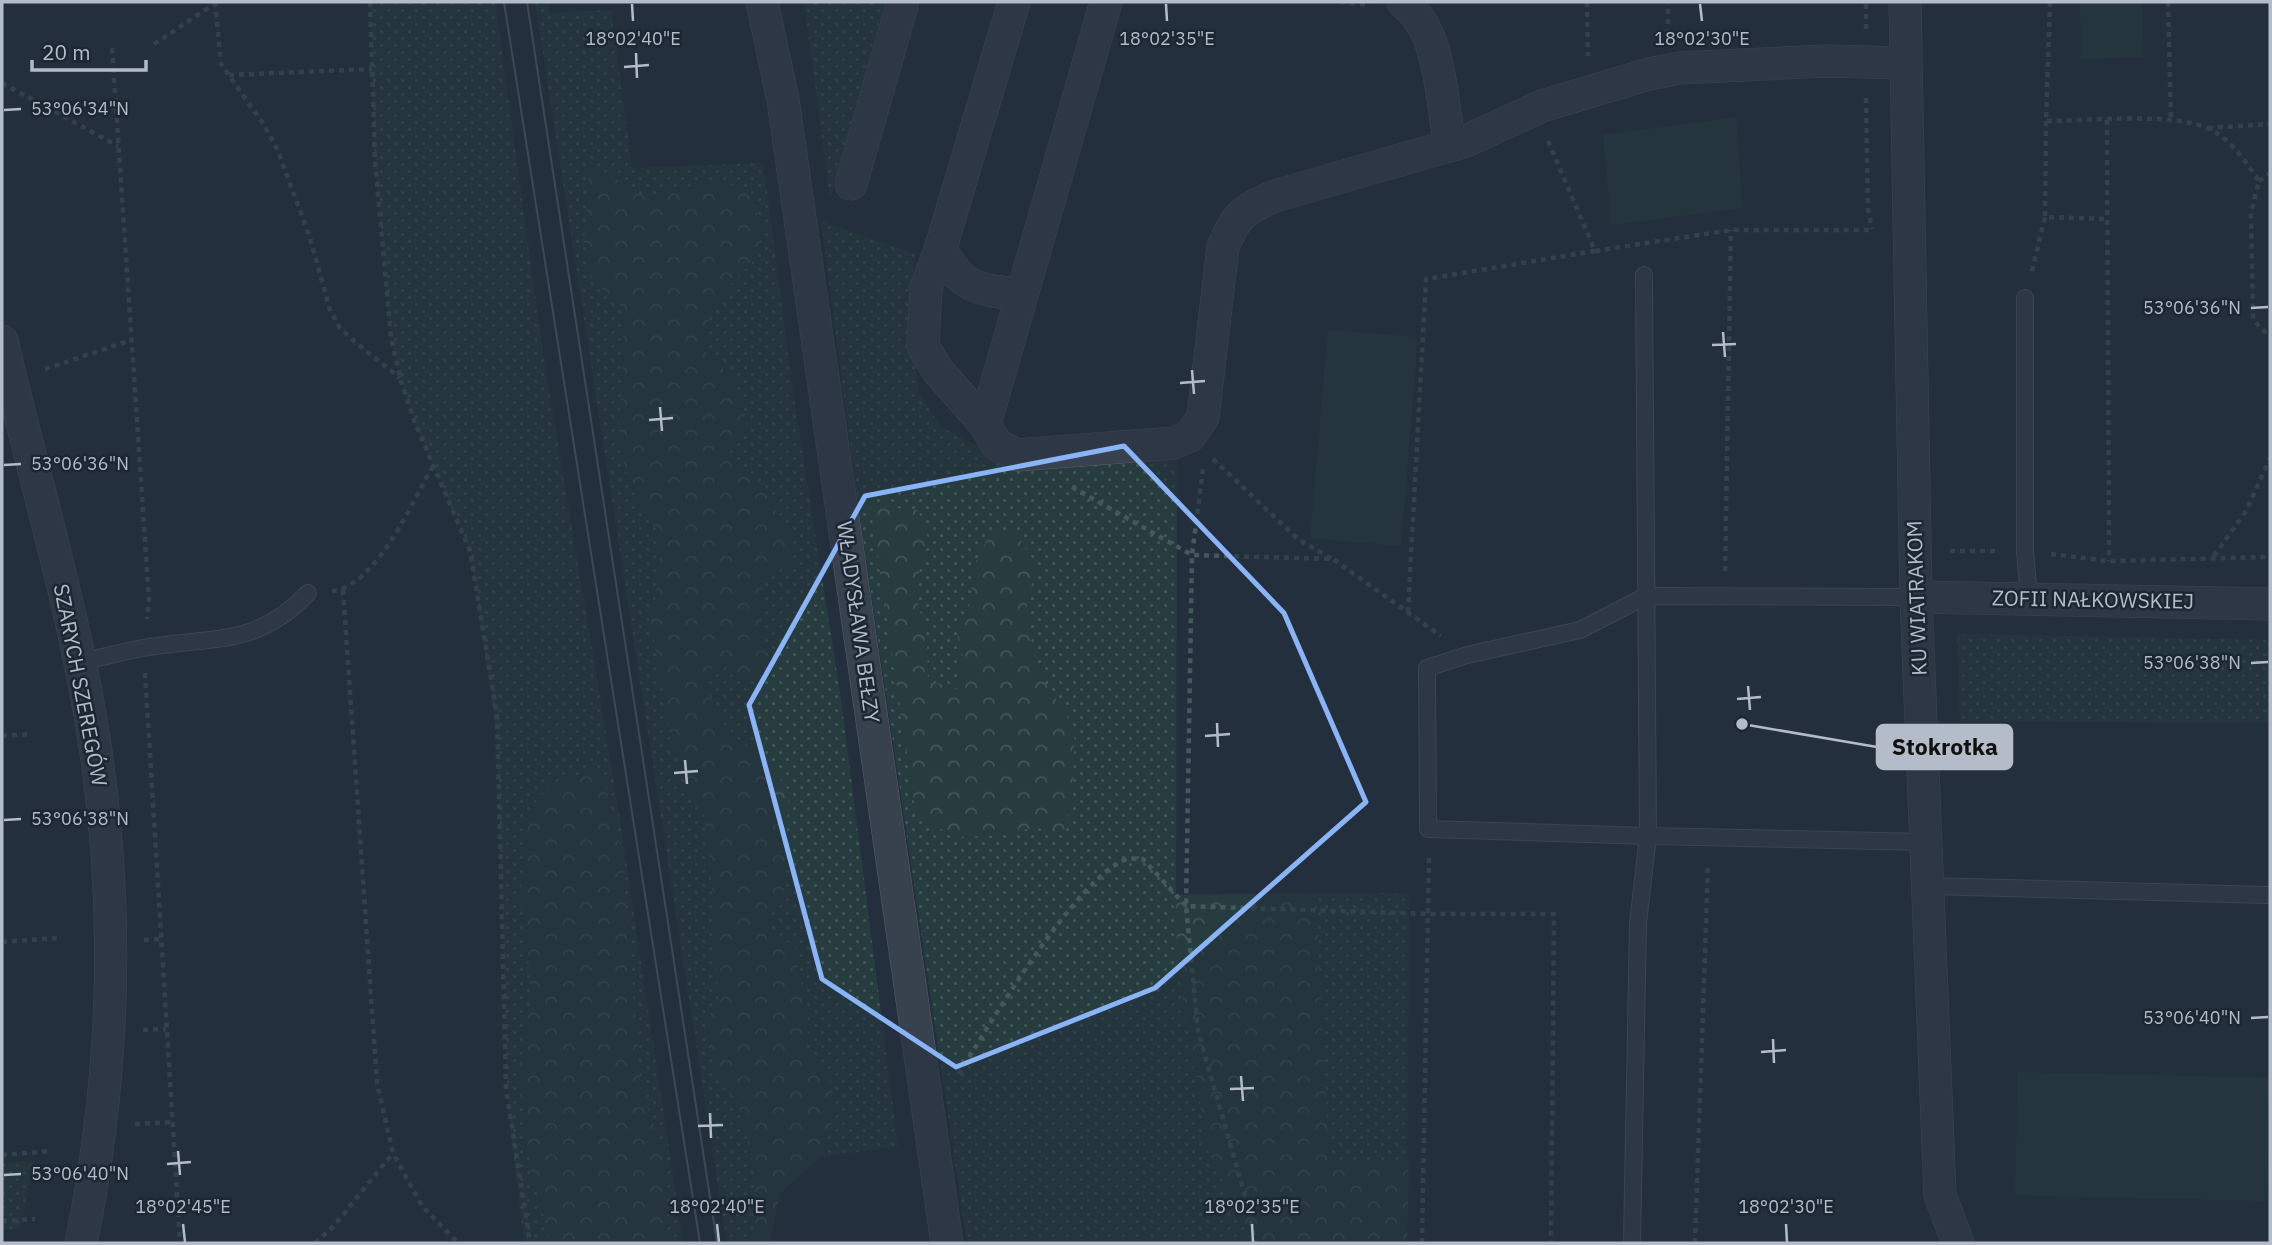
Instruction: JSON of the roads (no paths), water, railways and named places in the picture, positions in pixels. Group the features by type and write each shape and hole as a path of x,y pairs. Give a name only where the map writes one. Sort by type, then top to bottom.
{"street":[{"name":"WŁADYSŁAWA BEŁZY","path":"762,2 783,100 947,1243"},
{"path":"851,184 903,2"},
{"path":"1014,2 941,247 926,288 923,346 938,372 985,424 997,445 1017,455 1174,443 1198,444 1223,247 1233,223 1247,208 1275,197 1453,145 1542,106 1649,74 1680,68 1814,62 1905,63"},
{"path":"985,424 1106,2"},
{"name":"KU WIATRAKOM","path":"1905,2 1916,597 1940,1195 1958,1243"},
{"path":"1411,5 1431,39 1448,132 1453,145"},
{"path":"941,247 950,268 964,281 982,289 1022,294"},
{"name":"SZARYCH SZEREGÓW","path":"2,341 79,662 104,818 113,982 101,1132 80,1243"},
{"name":"ZOFII NAŁKOWSKIEJ","path":"1916,597 2270,604"}],"lane":[{"path":"1632,1243 1638,923 1648,836 1644,275"},
{"path":"2025,298 2025,538 2029,599"},
{"path":"79,662 143,648 246,635 259,631 290,612 308,593"},
{"path":"1916,597 1646,596 1580,629 1467,655 1427,668 1428,829 1926,842"},
{"path":"1928,886 2267,895"}],"tram line":[{"path":"504,2 700,1243"},
{"path":"527,2 717,1243"}],"place":[{"name":"Stokrotka","path":"1742,724"}]}
